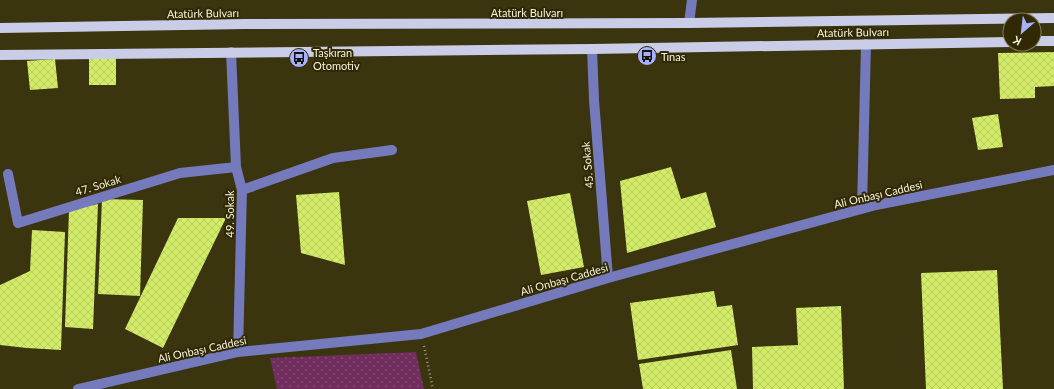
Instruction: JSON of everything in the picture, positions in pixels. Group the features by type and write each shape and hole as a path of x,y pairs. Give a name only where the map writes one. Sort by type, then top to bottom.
{"main road":[{"name":"Atatürk Bulvarı","path":"0,28 253,24 689,23 1054,18"},
{"path":"1042,41 1054,41"},
{"name":"Atatürk Bulvarı","path":"0,55 592,49 1002,42"}],"street":[{"path":"689,23 692,0"},
{"path":"862,208 866,44"},
{"name":"45. Sokak","path":"592,49 594,100 608,278"},
{"name":"49. Sokak","path":"232,52 236,167 242,190 238,352"},
{"path":"242,190 333,158 392,150"},
{"name":"47. Sokak","path":"8,174 18,223 180,173 236,167"},
{"name":"Ali Onbaşı Caddesi","path":"78,389 238,352 421,334 608,278 876,204 1054,170"}],"path":[{"path":"421,334 433,389"}],"shaded area":[{"path":"416,352 424,389 277,389 270,358"}],"building":[{"path":"1054,52 1054,86 1035,87 1035,98 1000,99 998,53"},
{"path":"89,54 116,54 116,85 89,85"},
{"path":"55,59 58,88 30,90 27,61"},
{"path":"998,114 1003,147 978,150 972,118"},
{"path":"671,167 681,199 706,192 716,227 627,253 620,181"},
{"path":"339,192 345,265 301,253 296,195"},
{"path":"570,193 584,267 541,275 527,201"},
{"path":"102,199 143,200 140,296 98,294"},
{"path":"98,204 93,329 65,327 69,210"},
{"path":"178,218 226,218 163,348 125,329"},
{"path":"32,230 65,232 61,350 0,345 0,285 30,271"},
{"path":"997,270 1003,389 926,389 921,273"},
{"path":"714,291 717,307 732,305 738,345 638,360 630,303"},
{"path":"841,306 844,389 753,389 752,347 798,345 796,308"},
{"path":"731,350 737,389 643,389 639,364"}],"place":[{"name":"Tınas","path":"647,56"},
{"name":"Taşkıran Otomotiv","path":"299,58"}]}
